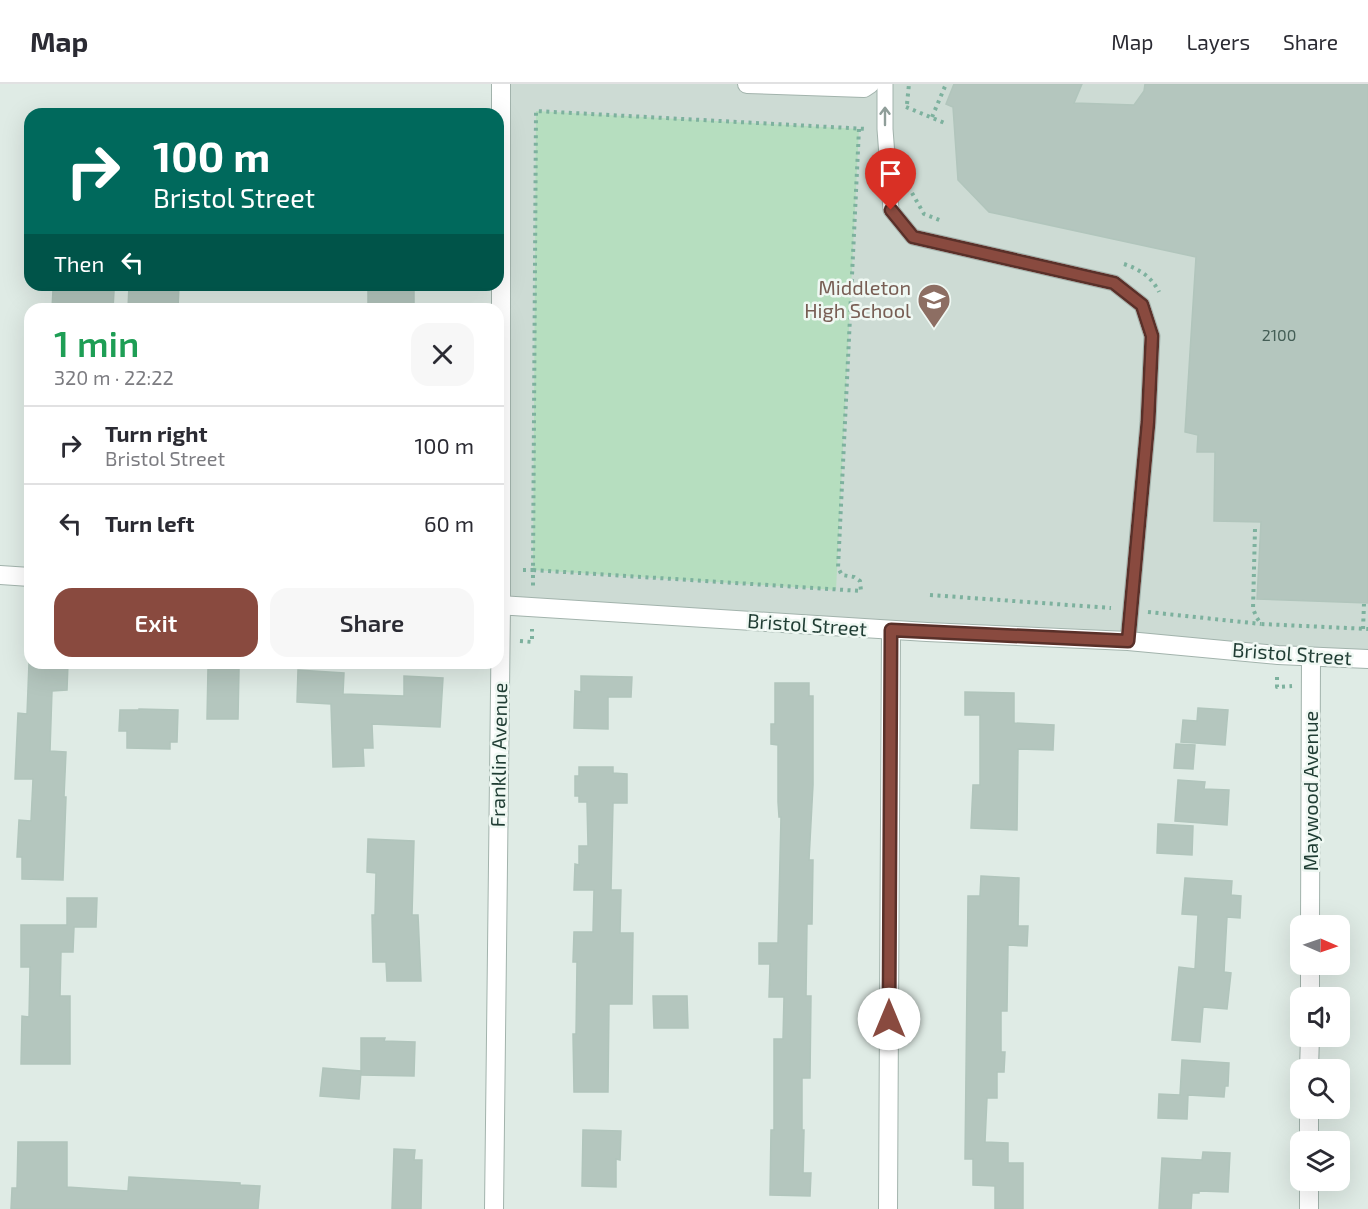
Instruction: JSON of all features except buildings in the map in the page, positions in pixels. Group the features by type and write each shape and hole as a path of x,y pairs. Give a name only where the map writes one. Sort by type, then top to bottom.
{"street":[{"name":"Franklin Avenue","path":"501,84 501,108"},
{"path":"747,84 864,88 870,84"},
{"path":"0,575 24,577"},
{"name":"Bristol Street","path":"504,605 891,630 1128,641 1311,657 1368,659"},
{"path":"888,1209 891,630"},
{"name":"Maywood Avenue","path":"1310,915 1311,657"},
{"name":"Franklin Avenue","path":"494,1209 498,669"},
{"path":"1309,1191 1309,1209"}],"lane":[{"path":"885,84 885,129 891,210 913,237 1114,283 1142,305 1152,336 1148,422 1128,641"}],"path":[{"path":"859,129 838,568 842,575 854,577 860,581 861,591 533,570 536,111 859,129 906,129 909,84"},
{"path":"932,117 946,84"},
{"path":"906,107 947,124"},
{"path":"911,185 912,196 924,214 953,224"},
{"path":"1120,263 1136,268 1155,283 1163,302"},
{"path":"1255,529 1253,609 1261,624"},
{"path":"930,595 1131,610 1261,624 1365,629 1364,604"}],"shaded area":[{"name":"Middleton High School","path":"501,84 1368,84 1368,659 504,605 504,303 501,303 501,291 504,291 504,108 501,108"}],"green space":[{"path":"536,111 859,129 836,590 533,570"}],"place":[{"name":"Middleton High School","path":"934,329"}],"route":[{"path":"889,1019 891,630 1128,641 1148,422 1152,336 1142,305 1114,283 913,237 891,210"}]}
